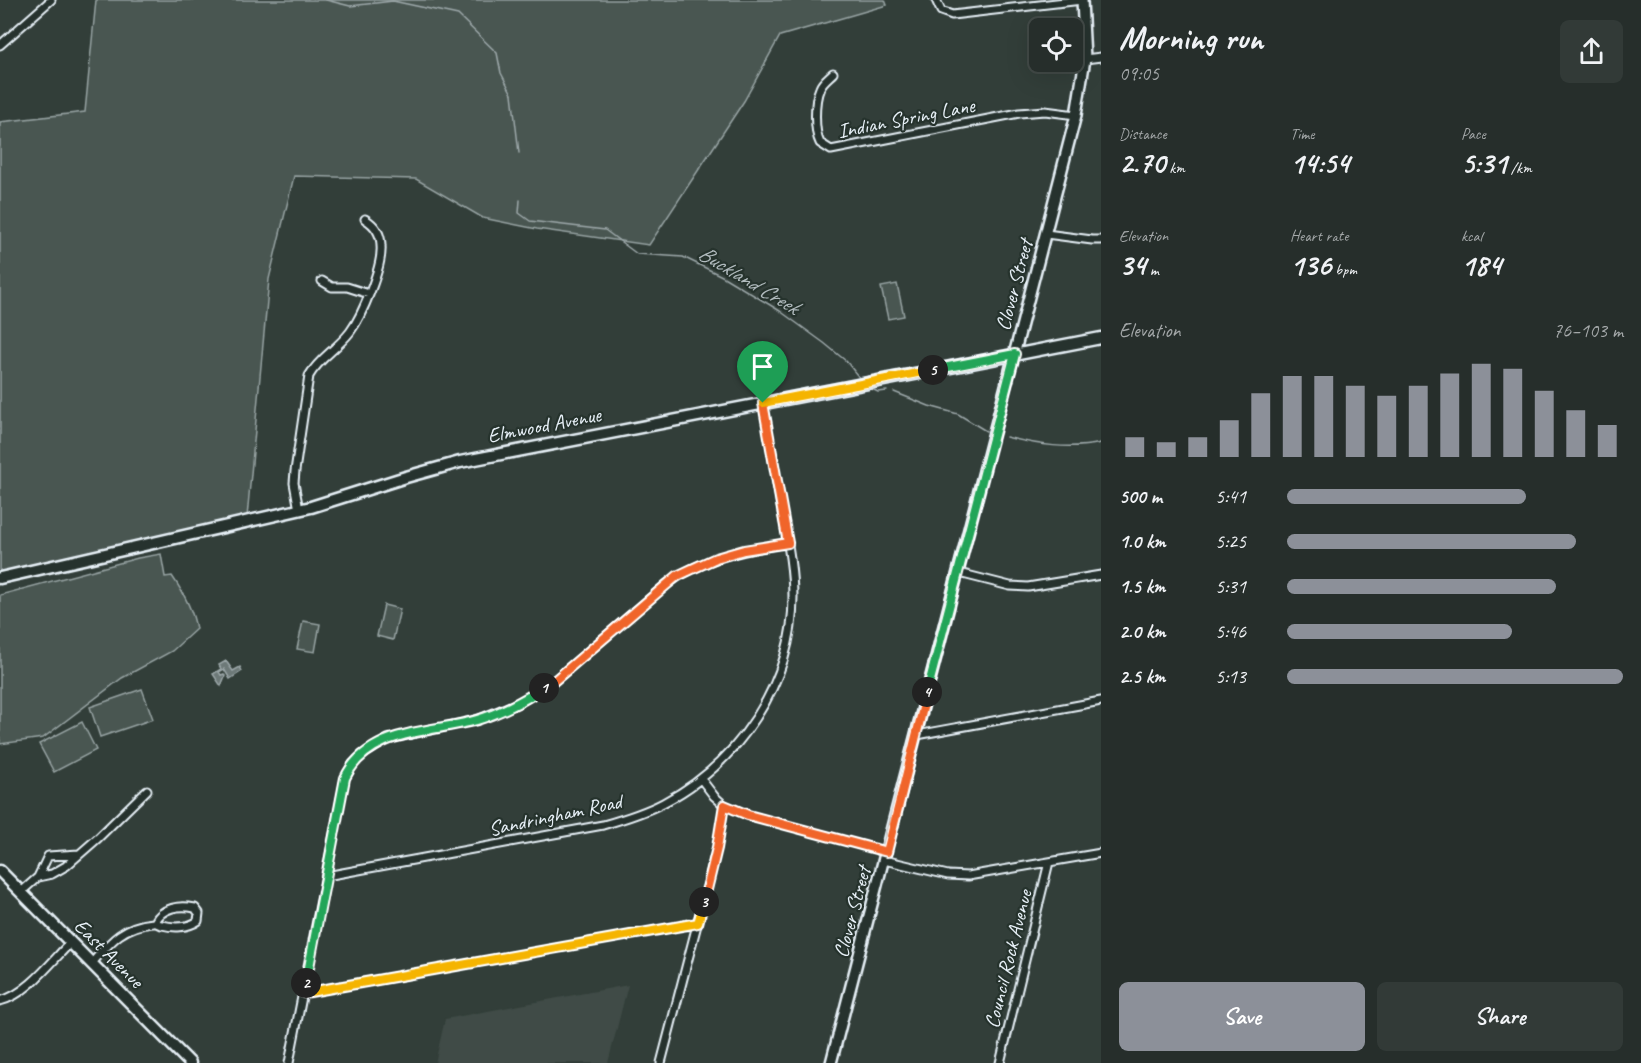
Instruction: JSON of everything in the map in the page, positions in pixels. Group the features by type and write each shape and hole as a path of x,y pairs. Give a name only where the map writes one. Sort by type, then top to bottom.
{"main road":[{"name":"Clover Street","path":"831,1063 1076,115 1085,59 1082,0"},
{"name":"Elmwood Avenue","path":"0,578 299,510 430,469 460,462 1101,338"},
{"name":"East Avenue","path":"0,871 190,1063"}],"street":[{"path":"0,45 51,0"},
{"path":"936,0 941,11 952,15 1082,0"},
{"path":"1085,59 1101,57"},
{"name":"Indian Spring Lane","path":"833,73 818,91 816,127 820,143 831,150 1019,113 1045,111 1076,115"},
{"path":"299,510 294,483 309,376 314,367 340,344 362,314 380,258 381,247 376,230 365,219"},
{"path":"1046,234 1101,240"},
{"path":"322,281 332,287 347,287 369,294"},
{"name":"Sandringham Road","path":"326,876 603,825 649,810 683,792 720,762 747,732 766,701 779,672 790,632 793,609 788,543 763,403"},
{"path":"290,1063 345,778 353,764 381,742 396,736 477,720 511,707 554,681 677,576 716,558 744,550 788,543"},
{"path":"959,573 1004,585 1028,587 1101,575"},
{"path":"917,735 1101,701"},
{"path":"701,779 724,805 948,875 968,876 1101,853"},
{"path":"21,892 39,878 59,870 79,854 147,790"},
{"path":"661,1063 717,848 724,805"},
{"path":"39,878 48,856 79,854"},
{"name":"Council Rock Avenue","path":"1000,1063 1049,862"},
{"path":"92,963 118,934 155,922 162,925 191,926 198,921 199,913 195,908 176,906 157,918 155,922"},
{"path":"304,993 698,923"},
{"path":"0,1001 9,999 24,989 71,942"}],"shaded area":[{"path":"96,0 885,0 887,5 780,36 744,101 649,245 537,229 483,218 416,179 294,176 269,279 247,517 0,572 0,122 85,112"},
{"path":"897,284 904,316 888,319 881,287"},
{"path":"161,554 165,577 172,576 180,588 190,608 196,629 172,651 122,678 43,738 0,744 0,595"},
{"path":"384,605 400,609 393,640 377,636"},
{"path":"303,621 320,624 315,652 297,649"},
{"path":"226,661 233,671 240,667 242,671 230,679 224,669 219,672 225,676 221,686 213,674 221,669 219,665"},
{"path":"142,689 153,719 100,737 90,707"},
{"path":"82,722 96,750 54,772 39,744"},
{"path":"628,985 608,1063 435,1063 445,1019"}],"waterway":[{"name":"Buckland Creek","path":"326,0 350,6 393,1 458,15 497,53 501,73 512,94 519,153"},
{"name":"Buckland Creek","path":"520,200 519,213 530,221 605,230 637,254 683,257 722,276 780,311 824,343 846,361 861,380"},
{"name":"Buckland Creek","path":"870,388 878,392 887,391"},
{"name":"Buckland Creek","path":"894,392 929,406 958,414 986,431"},
{"name":"Buckland Creek","path":"1006,437 1054,446 1101,443"}],"route":[{"path":"1015,354 887,852 748,815 724,805 717,848 698,923 304,993 345,778 353,764 362,755 381,742 396,736 477,720 511,707 554,681 677,576 716,558 744,550 788,543 763,403 1015,354"}]}
